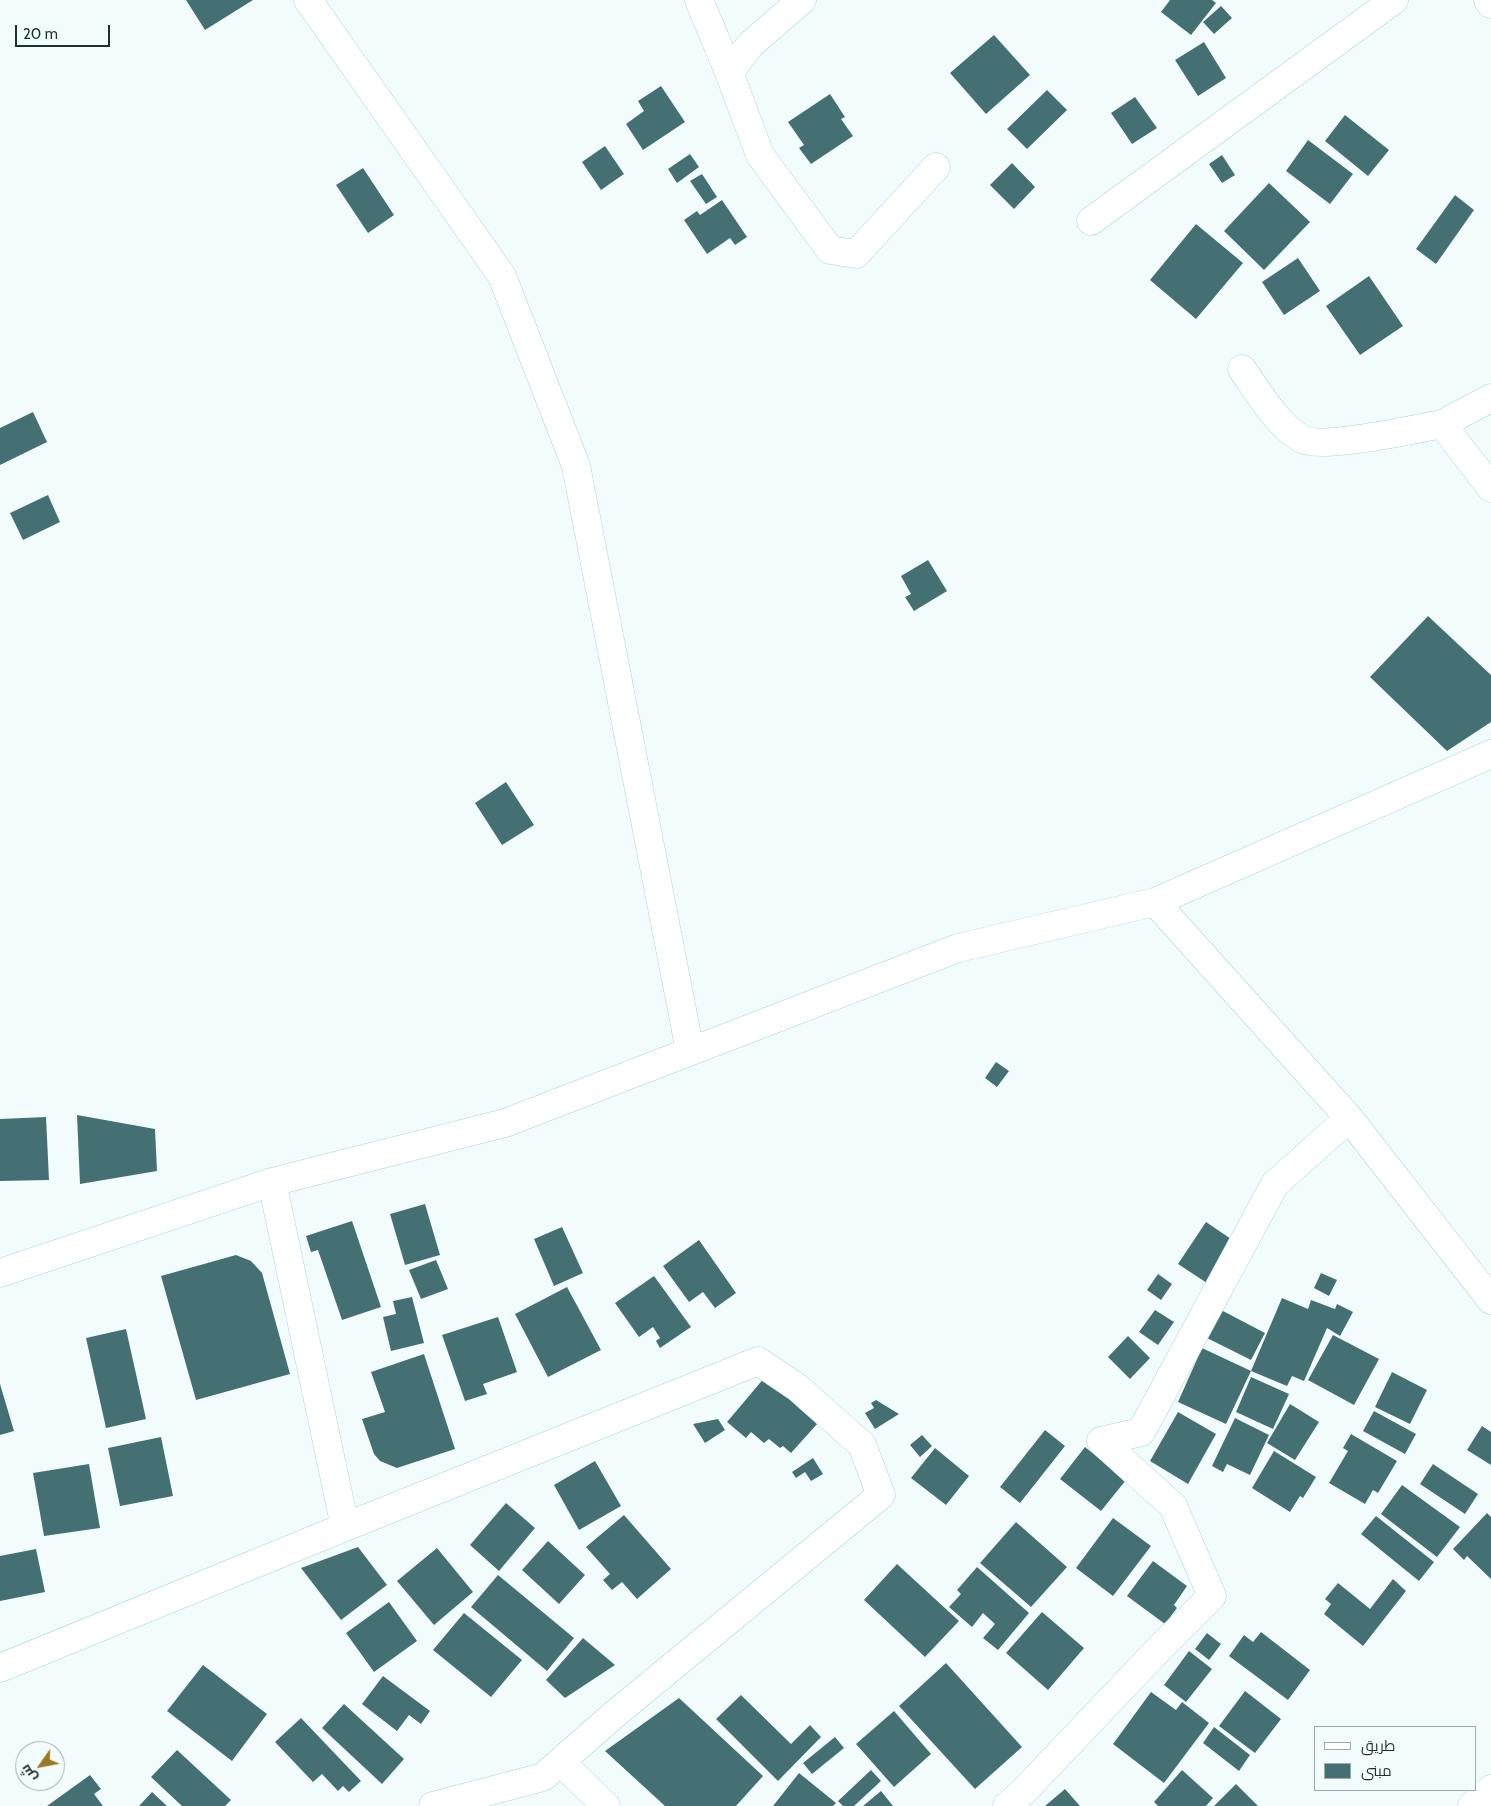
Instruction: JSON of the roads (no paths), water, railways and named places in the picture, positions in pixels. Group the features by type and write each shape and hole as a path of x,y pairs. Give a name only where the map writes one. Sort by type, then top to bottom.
{"street":[{"path":"308,0 502,276 576,466 690,1051"},
{"path":"699,0 729,72 760,155 830,250 856,254 936,167"},
{"path":"729,72 750,44 802,0"},
{"path":"1091,221 1394,0"},
{"path":"1488,0 1491,4"},
{"path":"1242,369 1279,419 1303,440 1344,441 1442,424 1491,398"},
{"path":"1442,424 1491,488"},
{"path":"0,1273 272,1182 505,1123 958,948 1155,902 1491,754"},
{"path":"1155,902 1349,1118 1490,1298"},
{"path":"1007,1806 1024,1791 1212,1596 1173,1506 1101,1441 1141,1432 1275,1184 1349,1118"},
{"path":"272,1182 345,1527"},
{"path":"0,1668 758,1361 798,1388 862,1445 881,1495 616,1713 543,1777 433,1806"},
{"path":"561,1762 606,1806"},
{"path":"1472,1806 1491,1789"}]}
